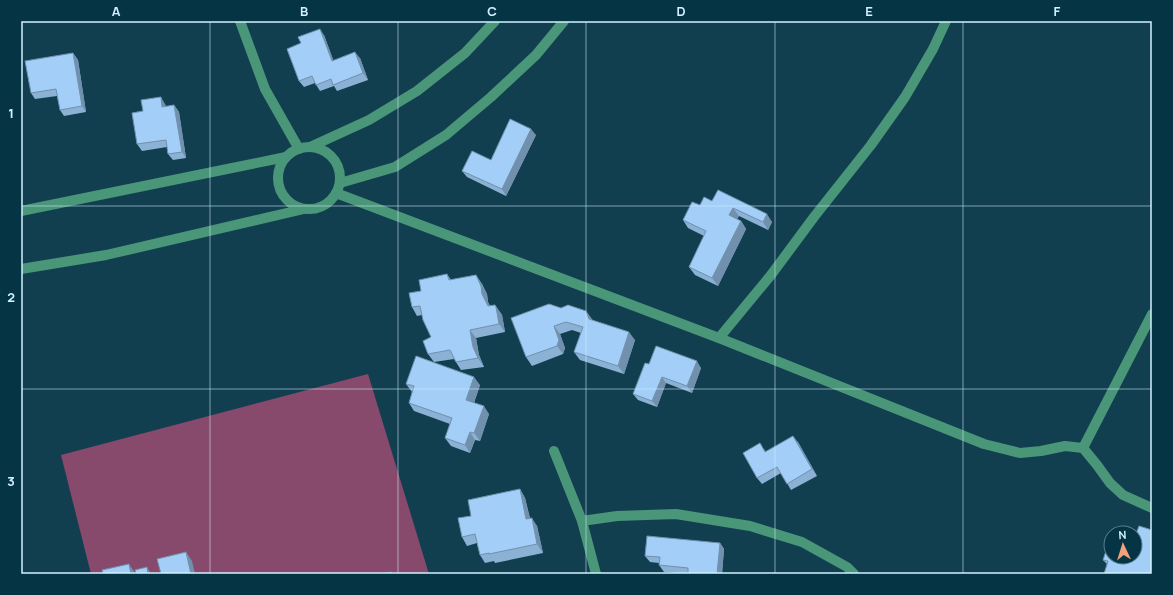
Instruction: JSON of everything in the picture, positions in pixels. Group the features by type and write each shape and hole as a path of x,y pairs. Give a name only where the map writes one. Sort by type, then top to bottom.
{"street":[{"path":"240,21 265,89 299,149"},
{"path":"304,209 295,206 287,200 281,192 278,183 278,174 286,157 292,152 310,147 368,120 417,91 465,53 494,21"},
{"path":"338,188 395,167 446,135 491,98 530,60 564,21"},
{"path":"719,338 771,275 814,217 871,145 905,97 933,49 946,21"},
{"path":"21,269 106,255 304,209 314,209 323,206 331,201 338,188 340,173 330,154 320,149 310,147"},
{"path":"21,211 286,157"},
{"path":"338,188 984,444 1020,453 1041,451 1065,446 1083,448 1110,483 1123,495 1152,508"},
{"path":"1083,448 1152,314"},
{"path":"554,451 582,521 596,574"},
{"path":"582,521 617,516 676,514 750,526 802,542 847,567 854,574"}],"shaded area":[{"path":"368,374 429,574 91,574 61,455"}],"building":[{"path":"320,29 332,61 355,52 363,73 333,85 331,79 316,85 312,76 299,81 287,49 301,43 298,37"},
{"path":"73,53 82,106 60,110 56,89 31,93 25,61"},
{"path":"161,97 162,107 174,105 182,152 168,154 166,140 137,144 132,113 143,111 141,100"},
{"path":"510,119 531,129 502,189 462,171 472,151 491,160"},
{"path":"718,190 767,214 763,222 733,208 729,215 741,221 712,278 689,267 706,231 683,220 692,202 700,205 704,197 712,201"},
{"path":"447,274 449,280 476,275 481,286 482,294 488,306 495,305 496,307 499,324 470,330 473,347 478,358 456,362 450,350 428,354 423,341 431,337 423,320 420,306 412,307 409,293 421,291 419,280"},
{"path":"549,304 561,308 568,305 586,311 589,319 629,332 618,366 574,352 583,327 566,322 554,326 559,340 557,346 526,357 511,318"},
{"path":"656,346 697,361 687,386 662,377 652,401 633,394 645,363 649,364"},
{"path":"416,356 474,377 466,400 484,406 474,433 470,432 465,445 445,438 452,418 409,403 414,386 406,384"},
{"path":"793,436 812,469 787,484 777,467 757,478 743,453 760,443 765,452"},
{"path":"520,489 526,519 532,518 537,544 480,555 475,534 462,537 458,518 471,516 468,500"},
{"path":"1143,527 1152,530 1152,574 1104,574 1107,565 1143,565"},
{"path":"647,536 720,543 717,574 688,574 688,568 659,565 660,557 645,556"},
{"path":"186,552 191,574 161,574 157,559"},
{"path":"129,564 131,574 103,574 102,570"},
{"path":"147,567 148,574 136,574 135,570"},
{"path":"391,572 391,574 380,574"}]}
